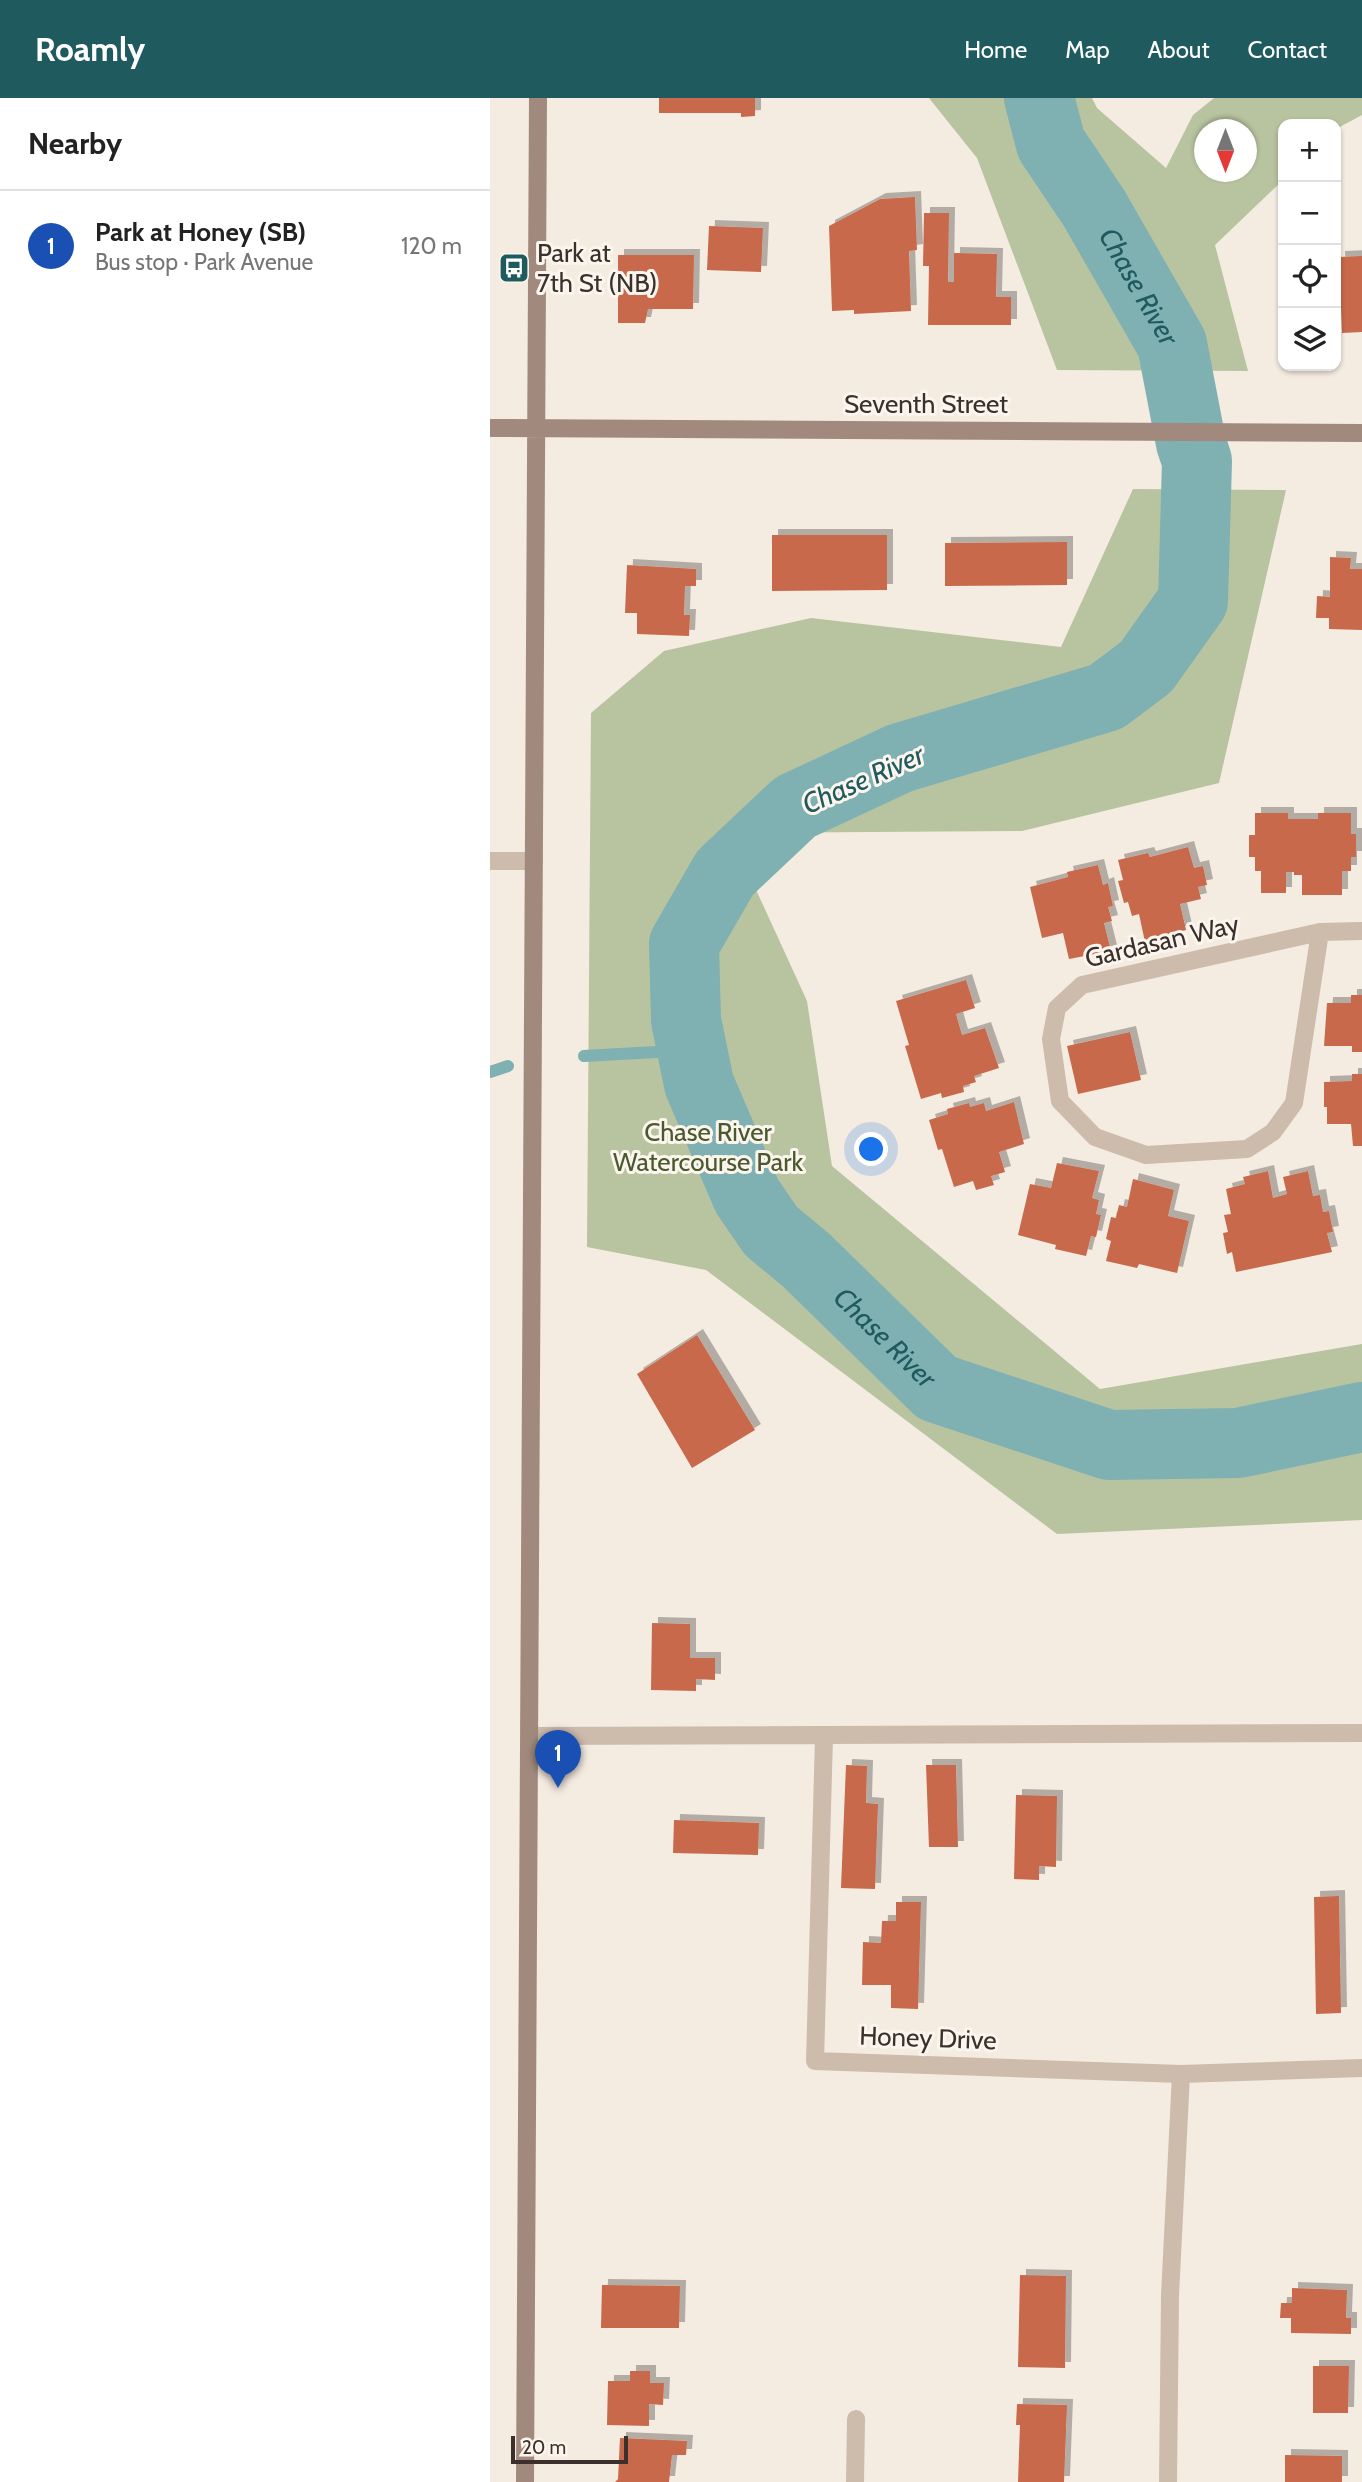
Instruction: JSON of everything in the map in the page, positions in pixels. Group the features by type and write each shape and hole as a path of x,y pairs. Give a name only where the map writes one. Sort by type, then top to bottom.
{"street":[{"path":"525,2482 538,98"},
{"name":"Seventh Street","path":"490,428 1362,433"},
{"path":"490,861 534,860"},
{"name":"Gardasan Way","path":"1320,932 1294,1103 1273,1132 1265,1138 1247,1149 1146,1155 1095,1137 1060,1101 1051,1038 1058,1008 1082,985 1320,932 1362,931"},
{"path":"530,1736 1362,1733"},
{"name":"Honey Drive","path":"824,1737 815,2061 1181,2074 1362,2068"},
{"path":"1168,2482 1170,2295 1181,2074"},
{"path":"855,2482 856,2419"}],"green space":[{"path":"929,98 1092,98 1097,108 1166,168 1193,115 1214,98 1362,98 1362,115 1341,126 1341,119 1278,119 1278,185 1215,245 1248,371 1057,370 977,158"},
{"name":"Chase River Watercourse Park","path":"1133,489 1286,490 1219,783 1022,831 730,833 807,1001 832,1166 1100,1389 1362,1344 1362,1520 1057,1534 706,1270 587,1247 591,713 664,651 811,618 1061,647"}],"building":[{"path":"659,98 755,98 755,116 741,117 741,113 659,113"},
{"path":"915,197 917,250 909,251 911,311 854,314 854,310 832,311 829,226 880,199"},
{"path":"924,213 949,213 948,282 954,282 954,253 997,254 996,297 1011,297 1011,325 928,325 929,266 923,266"},
{"path":"709,226 763,228 761,272 707,270"},
{"path":"618,255 694,255 693,309 648,309 645,323 618,323"},
{"path":"1362,256 1362,332 1342,333 1341,257"},
{"path":"772,535 887,535 887,590 772,591"},
{"path":"1067,542 1067,585 945,586 945,543"},
{"path":"1330,557 1351,558 1350,569 1362,569 1362,630 1329,629 1329,618 1316,618 1317,596 1330,597"},
{"path":"627,565 696,569 696,586 685,586 684,615 690,615 689,636 637,634 637,613 625,613"},
{"path":"1255,813 1288,813 1288,819 1318,819 1318,813 1351,813 1351,834 1356,834 1356,857 1351,857 1351,871 1342,871 1342,895 1302,895 1302,875 1294,875 1294,872 1286,872 1286,893 1261,893 1261,871 1255,871 1255,857 1249,857 1249,835 1255,835"},
{"path":"1188,847 1194,868 1203,866 1207,885 1198,887 1201,899 1180,904 1186,930 1145,942 1139,914 1132,916 1128,902 1124,903 1118,881 1123,880 1118,860 1148,853 1150,857"},
{"path":"1098,865 1103,885 1108,883 1113,906 1108,907 1112,921 1104,923 1111,951 1069,959 1063,933 1042,938 1030,887 1068,877 1067,872"},
{"path":"966,980 975,1008 956,1014 962,1035 985,1028 999,1068 974,1076 976,1082 963,1086 964,1092 942,1098 941,1093 921,1099 905,1046 909,1045 896,1001"},
{"path":"1351,995 1362,995 1362,1052 1352,1052 1352,1046 1324,1046 1327,1003 1351,1003"},
{"path":"1130,1032 1141,1080 1078,1094 1067,1046"},
{"path":"1352,1074 1362,1074 1362,1146 1353,1146 1351,1124 1327,1124 1327,1107 1324,1107 1324,1082 1352,1081"},
{"path":"1014,1102 1024,1144 999,1152 1005,1172 991,1176 994,1185 976,1190 973,1181 954,1187 929,1120 948,1114 947,1109 969,1103 970,1107 984,1103 986,1111"},
{"path":"1057,1163 1099,1171 1092,1198 1099,1200 1096,1214 1101,1215 1096,1237 1091,1236 1086,1256 1055,1249 1056,1245 1018,1235 1030,1184 1051,1188"},
{"path":"1268,1171 1273,1198 1287,1194 1283,1177 1308,1171 1313,1196 1320,1195 1323,1212 1329,1211 1333,1232 1327,1233 1332,1252 1236,1272 1232,1252 1227,1254 1223,1233 1228,1232 1224,1215 1231,1214 1226,1189 1245,1184 1243,1177"},
{"path":"1133,1179 1174,1190 1168,1216 1189,1221 1177,1273 1139,1264 1137,1268 1106,1261 1111,1241 1106,1239 1111,1217 1116,1218 1119,1205 1127,1207"},
{"path":"697,1335 755,1430 692,1468 637,1374"},
{"path":"652,1623 690,1624 690,1658 715,1658 715,1680 696,1679 696,1691 651,1690"},
{"path":"846,1765 867,1766 866,1803 878,1804 875,1889 841,1888"},
{"path":"926,1765 956,1765 958,1847 929,1847"},
{"path":"1016,1795 1057,1796 1056,1867 1039,1866 1039,1880 1014,1879"},
{"path":"674,1820 759,1823 758,1855 673,1853"},
{"path":"1339,1896 1341,2013 1316,2014 1314,1897"},
{"path":"896,1902 921,1902 918,2009 891,2008 891,1985 862,1985 863,1942 881,1943 882,1921 896,1921"},
{"path":"1020,2275 1066,2276 1065,2368 1018,2367"},
{"path":"602,2285 680,2286 679,2328 601,2328"},
{"path":"1292,2288 1347,2290 1346,2318 1351,2318 1351,2334 1291,2333 1291,2318 1280,2318 1281,2303 1292,2303"},
{"path":"1313,2366 1349,2366 1348,2413 1313,2413"},
{"path":"630,2371 650,2371 650,2383 664,2383 663,2405 649,2404 649,2426 607,2425 608,2381 630,2381"},
{"path":"1017,2404 1067,2405 1064,2482 1018,2482 1020,2425 1016,2425"},
{"path":"620,2438 687,2441 686,2455 672,2455 669,2482 615,2482 618,2479"},
{"path":"1285,2455 1342,2456 1342,2482 1285,2482"}],"waterway":[{"name":"Chase River","path":"1039,98 1051,144 1094,208 1172,344 1191,443 1197,461 1193,601 1146,667 1106,697 900,758 795,807 725,873 684,944 686,1020 699,1084 747,1196 771,1231 806,1260 937,1388 1109,1445 1238,1443 1362,1417"},
{"path":"584,1056 692,1050"},
{"path":"490,1072 508,1066"}],"place":[{"name":"Park at 7th St (NB)","path":"514,268"},
{"name":"Park at Honey (SB)","path":"558,1788"}]}
